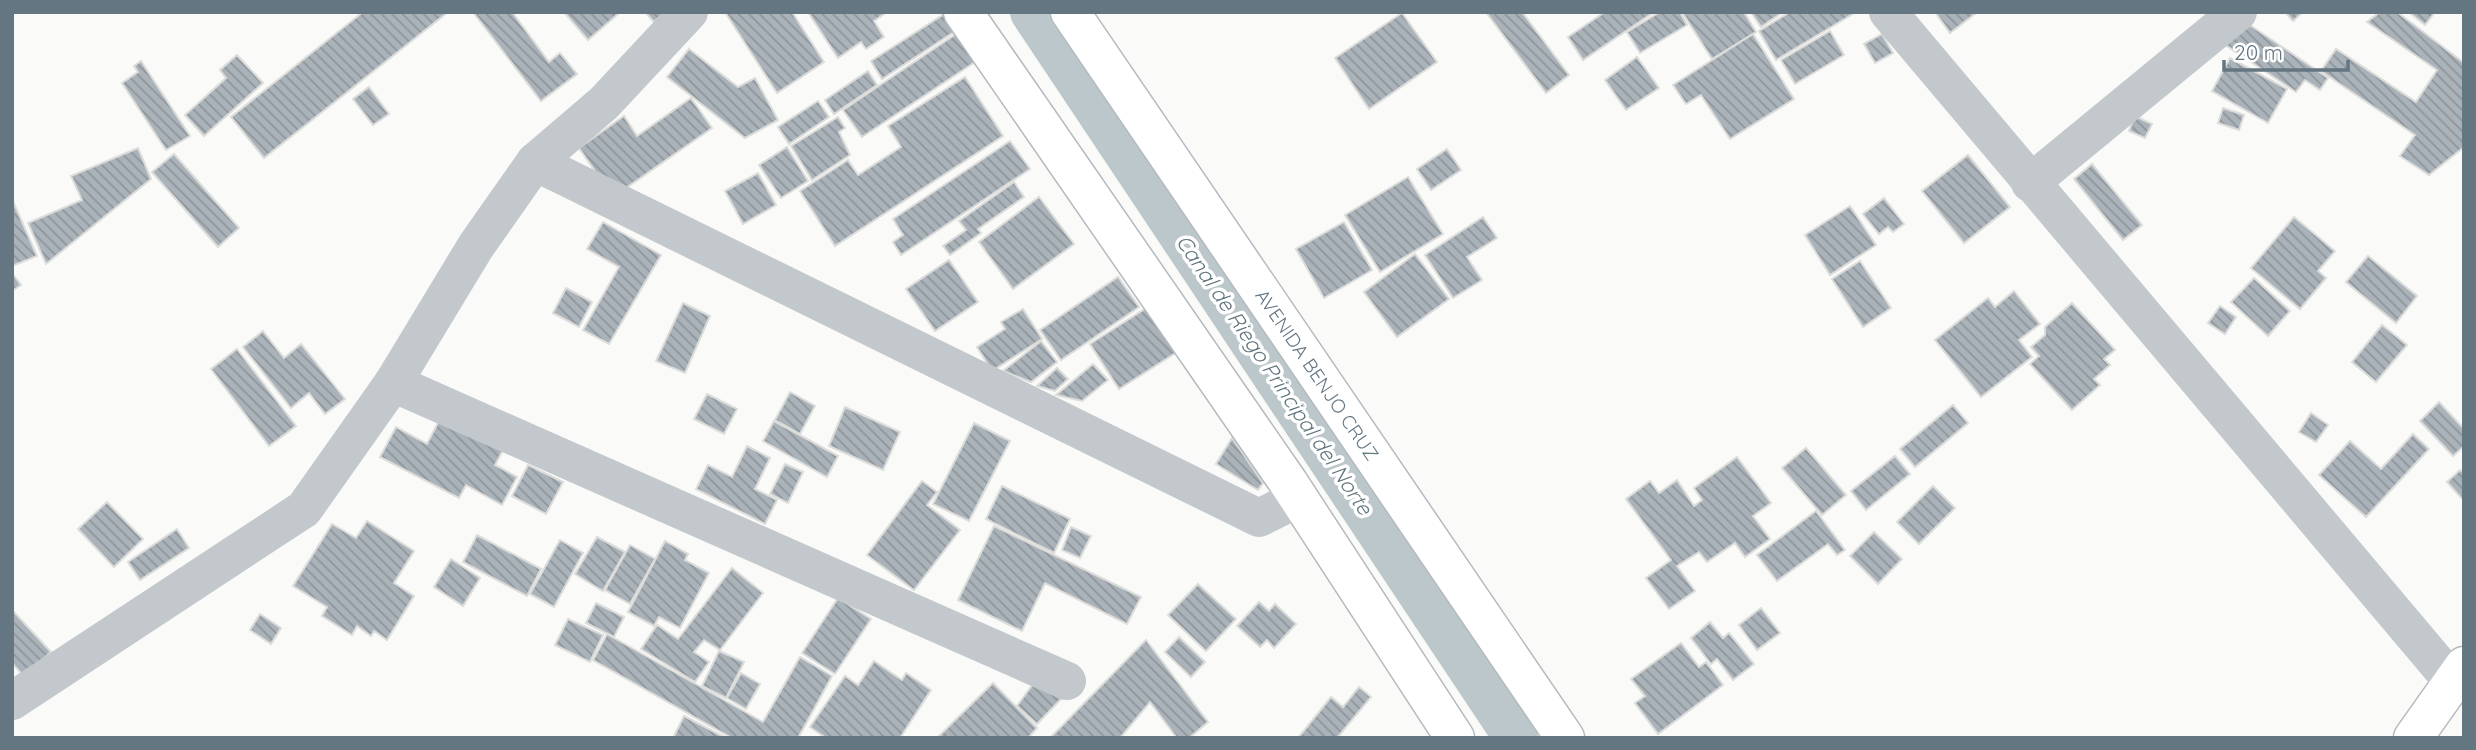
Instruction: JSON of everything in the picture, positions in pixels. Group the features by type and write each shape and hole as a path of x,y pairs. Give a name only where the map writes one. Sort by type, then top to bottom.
{"main road":[{"path":"963,12 1297,499 1455,738"},
{"name":"AVENIDA BENJO CRUZ","path":"1070,12 1565,738"},
{"path":"2413,738 2458,674"}],"street":[{"path":"12,701 304,509 393,383 476,246 535,162 604,103 689,12"},
{"path":"1888,12 2030,183 2458,674"},
{"path":"2030,183 2238,12"},
{"path":"535,162 1259,518 1297,499"},
{"path":"393,383 1067,681"}],"building":[{"path":"363,12 448,12 264,158 231,117"},
{"path":"473,12 512,12 549,62 560,53 577,74 541,101"},
{"path":"564,12 616,12 618,14 588,40"},
{"path":"645,12 665,12 654,22"},
{"path":"725,12 792,12 824,62 777,93"},
{"path":"808,12 887,12 874,21 884,37 866,49 861,42 838,58"},
{"path":"1486,12 1522,12 1569,75 1546,93"},
{"path":"1605,12 1654,12 1583,60 1568,37"},
{"path":"1660,12 1680,12 1687,25 1640,53 1627,32"},
{"path":"1682,12 1744,12 1756,32 1712,59"},
{"path":"1751,12 1783,12 1761,27"},
{"path":"1790,12 1856,12 1776,60 1759,31"},
{"path":"1935,12 1976,12 1976,13 1950,33"},
{"path":"2285,12 2303,12 2293,21"},
{"path":"2380,12 2397,12 2464,63 2464,147 2429,175 2400,156 2415,135 2321,71 2336,49 2416,102 2437,70 2367,22"},
{"path":"2409,12 2435,12 2425,25"},
{"path":"946,13 957,30 882,79 871,61"},
{"path":"1402,13 1437,62 1369,109 1335,58"},
{"path":"2238,17 2328,78 2320,90 2305,80 2296,92 2221,42"},
{"path":"962,30 981,58 862,137 843,110"},
{"path":"1830,31 1844,55 1795,84 1781,60"},
{"path":"1753,34 1794,99 1730,139 1701,95 1686,104 1673,85"},
{"path":"1882,34 1893,53 1875,63 1864,44"},
{"path":"689,49 738,87 755,78 778,120 745,138 667,77"},
{"path":"237,55 263,83 204,136 185,115 226,78 220,70"},
{"path":"1637,57 1659,88 1626,110 1605,80"},
{"path":"2230,58 2287,89 2268,123 2212,91"},
{"path":"141,61 190,136 166,150 122,83 138,72 134,66"},
{"path":"868,71 877,85 834,114 825,100"},
{"path":"965,77 1003,136 835,246 800,191 848,160 858,175 901,147 888,126"},
{"path":"369,87 389,114 373,125 353,99"},
{"path":"691,98 712,128 613,197 579,148 624,116 637,136"},
{"path":"818,101 829,117 789,144 778,127"},
{"path":"2223,108 2244,115 2239,130 2218,123"},
{"path":"2135,116 2152,124 2145,138 2129,131"},
{"path":"838,117 845,128 839,132 850,155 812,180 791,146"},
{"path":"1010,141 1030,169 901,255 893,242 903,235 893,219"},
{"path":"787,147 808,181 781,198 759,165"},
{"path":"138,148 151,179 46,264 28,223 82,200 71,176"},
{"path":"1447,149 1461,170 1431,190 1417,169"},
{"path":"174,154 239,228 218,247 152,172"},
{"path":"1968,155 2010,207 1964,243 1922,191"},
{"path":"2092,164 2142,225 2123,240 2074,179"},
{"path":"758,173 776,205 743,224 725,191"},
{"path":"1408,177 1443,234 1380,272 1345,215"},
{"path":"1014,182 1024,197 978,229 981,233 950,255 943,246 966,230 959,221"},
{"path":"1039,197 1074,244 1013,289 979,242"},
{"path":"1884,198 1904,224 1893,232 1888,227 1879,234 1863,214"},
{"path":"12,199 37,256 12,266"},
{"path":"1850,206 1876,245 1830,275 1805,235"},
{"path":"1483,217 1497,238 1467,257 1482,280 1453,298 1425,255"},
{"path":"2294,217 2335,251 2318,271 2326,278 2300,309 2251,268"},
{"path":"603,222 661,255 609,344 583,330 619,267 587,249"},
{"path":"1344,222 1372,270 1324,298 1296,249"},
{"path":"1415,254 1449,299 1397,337 1364,292"},
{"path":"2368,256 2417,296 2396,323 2346,282"},
{"path":"949,260 978,302 935,331 906,289"},
{"path":"1860,261 1891,308 1863,327 1832,279"},
{"path":"12,273 21,285 12,291"},
{"path":"1118,277 1139,307 1061,360 1040,330"},
{"path":"2254,278 2290,311 2268,336 2231,302"},
{"path":"566,288 592,302 579,327 553,313"},
{"path":"2014,291 2040,324 2019,340 2032,357 1981,397 1935,340 1988,298 1995,307"},
{"path":"683,303 710,316 685,373 656,361"},
{"path":"2072,303 2115,350 2104,359 2110,365 2094,379 2100,385 2072,410 2030,364 2039,356 2031,347 2045,335 2045,327"},
{"path":"2220,306 2236,317 2225,334 2208,323"},
{"path":"1148,307 1177,352 1119,389 1090,344"},
{"path":"1023,309 1042,339 992,371 977,347 1005,329 1001,322"},
{"path":"2382,325 2407,345 2376,382 2352,362"},
{"path":"263,331 284,358 301,344 345,399 325,414 309,393 291,408 243,347"},
{"path":"1041,341 1057,362 1031,382 1003,371"},
{"path":"237,349 296,426 269,446 211,369"},
{"path":"1093,364 1108,380 1082,401 1056,395"},
{"path":"1057,368 1068,379 1055,391 1037,386"},
{"path":"790,392 815,406 800,434 775,420"},
{"path":"707,394 737,409 724,434 694,419"},
{"path":"2439,402 2464,429 2464,446 2453,456 2420,421"},
{"path":"1953,405 1968,423 1915,467 1900,449"},
{"path":"845,407 900,432 883,470 829,446"},
{"path":"2311,413 2328,425 2316,442 2299,432"},
{"path":"441,417 503,450 495,465 517,477 502,505 466,485 459,498 380,457 396,427 427,444"},
{"path":"774,421 838,456 827,477 763,441"},
{"path":"974,423 1010,441 969,521 933,504"},
{"path":"2413,434 2429,449 2366,517 2319,475 2350,441 2381,469"},
{"path":"1232,438 1263,483 1258,490 1216,464"},
{"path":"747,446 770,458 755,489 777,500 765,524 696,489 708,465 732,477"},
{"path":"1806,448 1846,495 1822,515 1782,468"},
{"path":"1895,456 1910,474 1866,510 1851,491"},
{"path":"1737,457 1771,503 1753,516 1770,539 1745,557 1735,543 1707,562 1699,552 1677,566 1695,591 1669,609 1646,578 1671,560 1626,499 1650,481 1659,493 1677,480 1694,506 1702,500 1694,488"},
{"path":"785,464 803,472 788,503 770,494"},
{"path":"528,465 563,482 546,514 512,496"},
{"path":"2460,470 2464,473 2464,501 2447,482"},
{"path":"922,481 937,492 927,505 960,530 914,590 867,555"},
{"path":"1002,486 1070,519 1054,553 986,519"},
{"path":"1933,486 1955,508 1919,544 1897,522"},
{"path":"107,502 143,539 114,567 78,529"},
{"path":"1816,511 1845,550 1837,555 1828,544 1777,581 1757,555"},
{"path":"367,521 414,551 394,583 414,596 387,640 374,631 371,636 357,626 352,635 322,616 327,607 293,586 332,524 356,538"},
{"path":"994,526 1141,597 1127,624 1045,583 1022,631 958,600"},
{"path":"1071,527 1091,536 1080,558 1062,550"},
{"path":"177,529 189,548 140,580 128,562"},
{"path":"1874,532 1902,559 1878,584 1850,556"},
{"path":"477,535 541,569 527,596 463,562"},
{"path":"597,537 625,552 603,591 575,574"},
{"path":"560,540 583,553 554,607 530,594"},
{"path":"665,541 688,554 685,560 709,573 680,628 659,617 654,626 628,612"},
{"path":"630,545 655,559 630,604 605,590"},
{"path":"451,559 480,578 463,606 434,587"},
{"path":"732,568 763,593 720,650 704,640 694,652 709,662 695,682 641,649 657,625 678,639"},
{"path":"1198,584 1236,619 1206,651 1168,615"},
{"path":"838,598 871,619 835,674 802,653"},
{"path":"1259,602 1269,611 1275,604 1296,624 1274,648 1267,640 1260,647 1237,626"},
{"path":"596,603 624,617 614,637 586,623"},
{"path":"1761,608 1780,633 1757,650 1739,625"},
{"path":"12,610 51,652 24,676 12,663"},
{"path":"260,614 281,628 271,644 250,630"},
{"path":"568,619 603,635 590,662 555,645"},
{"path":"1710,622 1723,638 1729,633 1754,664 1733,680 1717,659 1711,664 1691,638"},
{"path":"607,634 763,722 800,657 832,676 798,738 732,738 593,660"},
{"path":"1179,637 1205,662 1191,677 1165,652"},
{"path":"1146,640 1208,722 1189,738 1177,738 1150,702 1120,738 1050,738"},
{"path":"1681,643 1699,667 1706,662 1723,685 1658,734 1635,703 1645,696 1631,679"},
{"path":"719,651 744,662 726,698 702,686"},
{"path":"874,661 902,680 906,673 931,690 900,738 826,738 810,727 845,676 858,685"},
{"path":"741,673 760,684 746,709 727,698"},
{"path":"993,683 1037,728 1028,738 937,738"},
{"path":"1033,684 1062,698 1037,724 1017,706"},
{"path":"1359,687 1371,697 1337,738 1298,738 1331,697 1343,707"},
{"path":"684,716 726,738 673,738"}],"waterway":[{"name":"Canal de Riego Principal del Norte","path":"1032,12 1516,738"}]}
